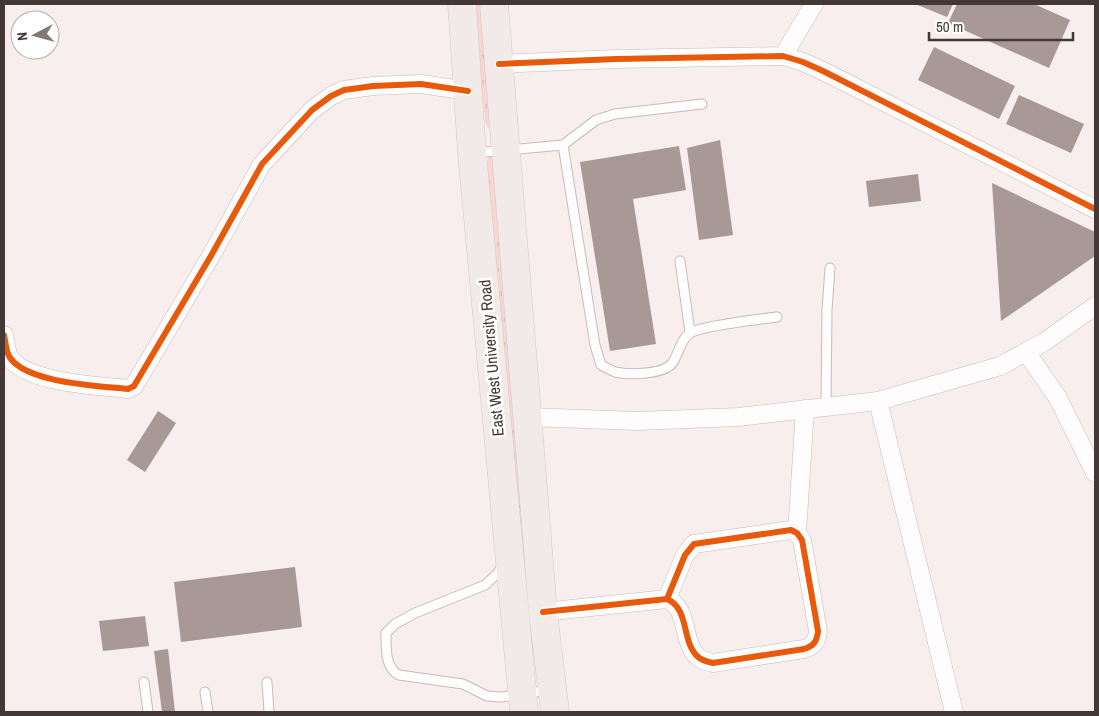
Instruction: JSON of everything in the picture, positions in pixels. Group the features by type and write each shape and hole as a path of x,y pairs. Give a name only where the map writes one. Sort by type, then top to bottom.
{"main road":[{"name":"East West University Road","path":"462,4 472,153 524,553 543,612 553,701"},
{"name":"East West University Road","path":"494,4 528,417 524,553 523,703"}],"street":[{"path":"783,56 814,4"},
{"path":"498,64 616,59 783,56 823,71 1095,209"},
{"path":"4,335 8,355 20,368 33,374 82,385 128,388 134,386 212,254 262,164 312,110 331,96 344,90 373,86 421,84 468,91"},
{"path":"528,417 647,420 738,417 878,401 1000,366 1044,342 1095,306"},
{"path":"1026,352 1058,398 1095,473"},
{"path":"878,401 954,712"},
{"path":"797,533 804,410"},
{"path":"543,612 667,599 676,606 683,620 692,650 699,658 713,663 810,647 817,640 818,631 802,540 797,533 791,530 694,544 685,555 667,599"}],"lane":[{"path":"472,153 563,145 596,120 615,114 702,104"},
{"path":"563,145 595,345 601,365 614,372 654,372 667,369 672,364 682,343 690,332 777,317"},
{"path":"680,261 690,332"},
{"path":"826,407 827,319 830,268"},
{"path":"524,553 485,585 415,613 396,624 386,633 389,664 393,672 399,675 463,684 487,696 523,703 553,701"},
{"path":"144,682 148,712"},
{"path":"266,682 270,712"},
{"path":"205,692 208,712"}],"green space":[{"path":"475,4 488,4 493,127 488,128 485,122"},
{"path":"489,157 496,157 523,527 519,521 487,163"}],"building":[{"path":"915,4 953,4 947,17"},
{"path":"957,4 1034,4 1070,20 1049,68 948,23"},
{"path":"934,47 1015,86 999,119 918,80"},
{"path":"1019,95 1084,124 1071,153 1006,124"},
{"path":"720,140 733,235 699,240 687,148"},
{"path":"679,146 686,190 633,199 656,344 610,351 580,162"},
{"path":"918,174 921,201 869,207 866,181"},
{"path":"992,183 1095,232 1095,256 1001,321"},
{"path":"158,411 176,423 145,472 127,460"},
{"path":"295,567 302,627 181,642 174,582"},
{"path":"145,616 149,646 103,651 99,621"},
{"path":"168,649 175,712 162,712 154,651"}],"cycle path":[{"path":"499,64 616,59 783,56 823,71 1095,209"},
{"path":"4,335 8,354 15,364 28,371 44,377 81,384 128,389 134,386 212,254 262,164 312,110 331,96 344,90 373,86 421,84 468,91"},
{"path":"543,612 667,599 679,610 693,651 698,657 713,663 804,649 813,645 817,638 818,631 802,540 797,533 791,530 694,544 685,555 667,599"}]}
